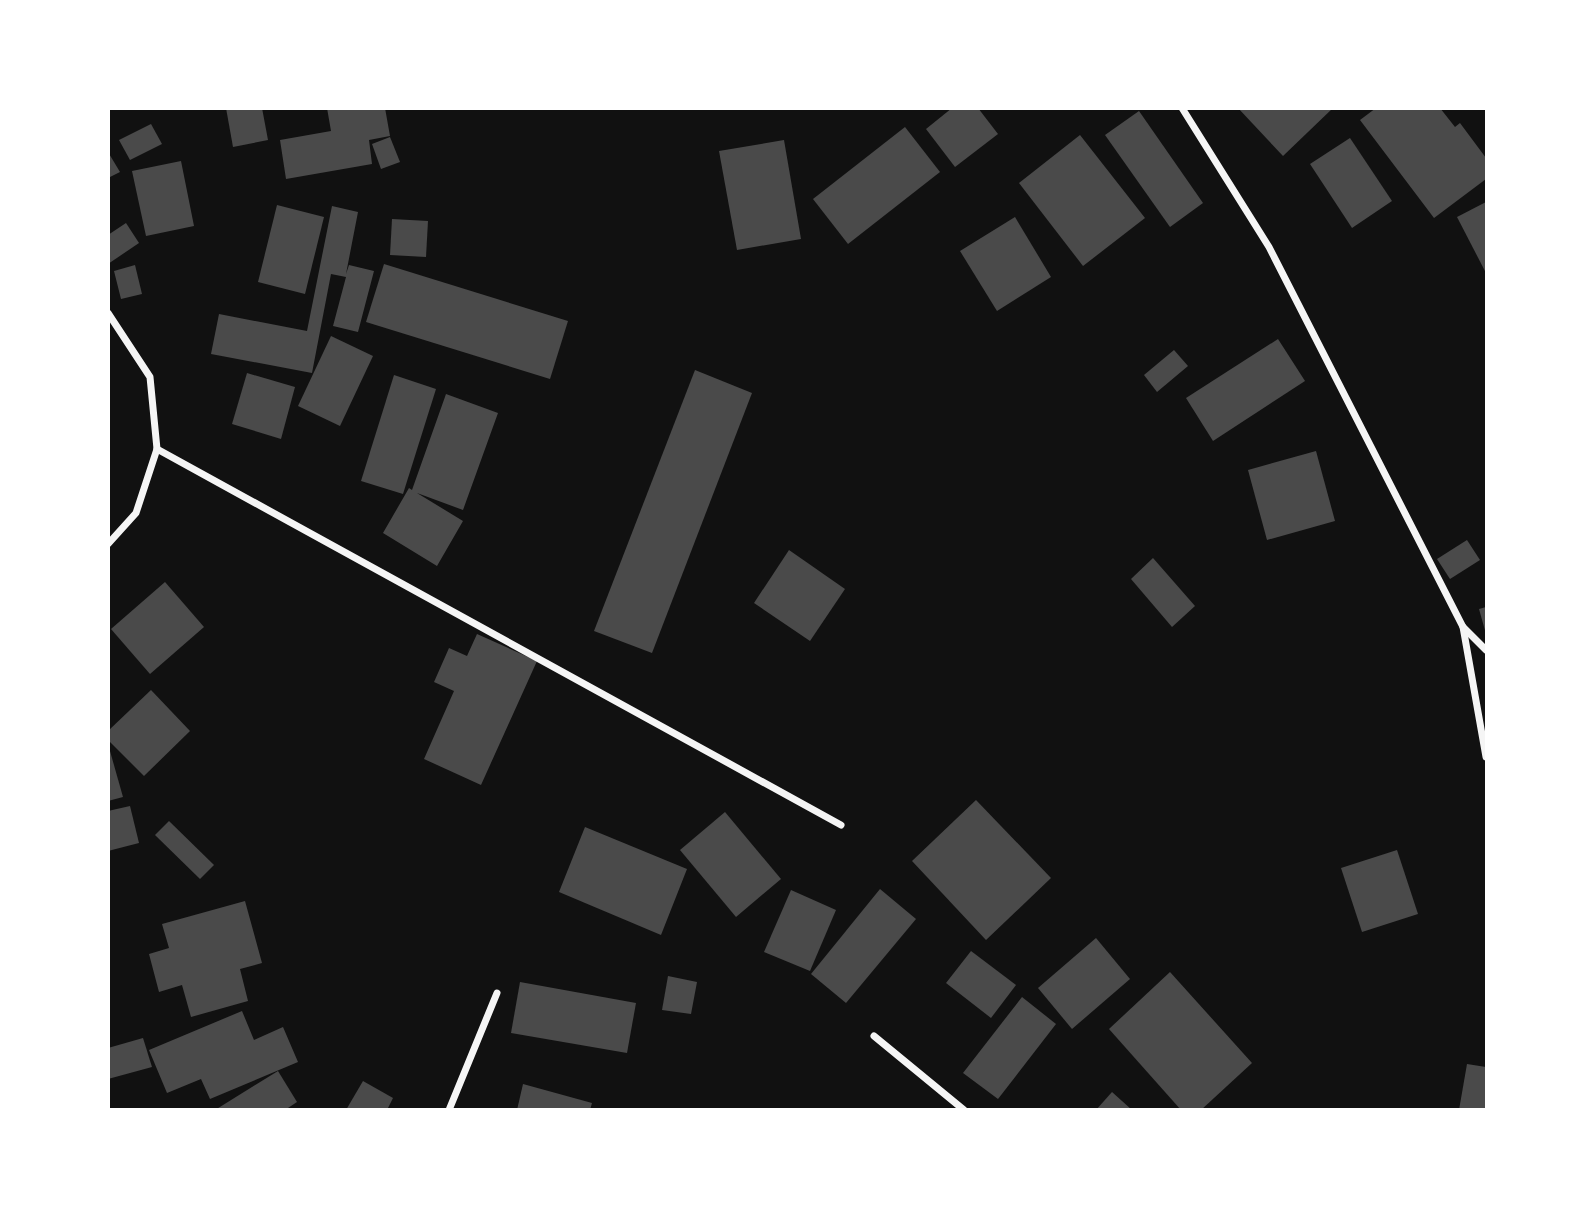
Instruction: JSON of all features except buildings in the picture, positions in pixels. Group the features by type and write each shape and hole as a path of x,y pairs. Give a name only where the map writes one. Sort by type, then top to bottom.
{"street":[{"path":"1182,108 1269,247 1463,627 1486,757"},
{"path":"108,313 150,377 157,449 136,513 108,544"},
{"path":"157,449 841,825"},
{"path":"1463,627 1486,650"},
{"path":"449,1110 497,993"},
{"path":"874,1036 964,1110"}]}
